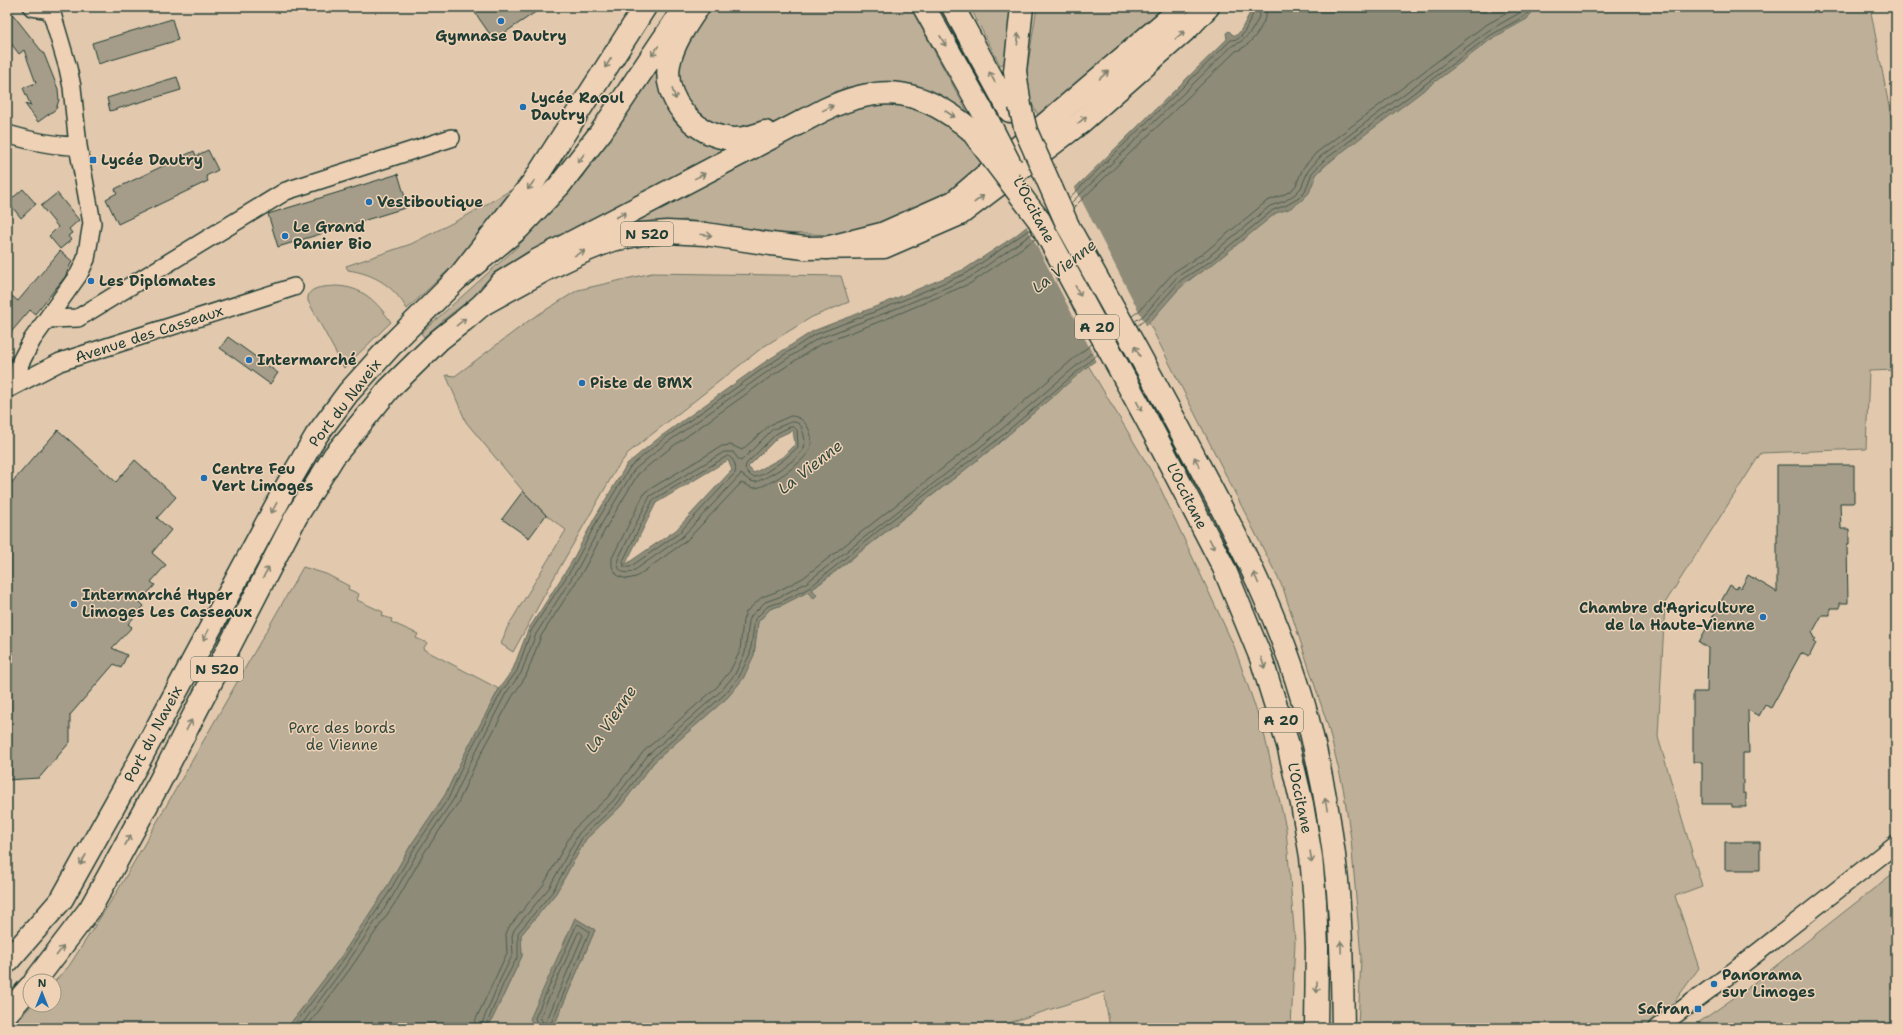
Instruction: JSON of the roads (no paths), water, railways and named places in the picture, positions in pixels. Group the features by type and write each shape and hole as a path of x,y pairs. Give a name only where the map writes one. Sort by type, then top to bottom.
{"main road":[{"path":"458,278 534,181 645,7"},
{"name":"N 520","path":"458,278 519,228 559,186 601,132 685,7"},
{"path":"698,7 682,30 673,49 669,66 669,79 673,93 678,105 689,119 699,127 712,134 733,139 753,136 801,122"},
{"path":"924,7 980,126"},
{"path":"953,7 1015,108"},
{"path":"1015,108 1015,71 1022,7"},
{"path":"826,248 882,234 954,202 1094,84 1172,16 1178,7"},
{"path":"826,248 884,247 960,214 1080,123 1190,26 1208,7"},
{"path":"484,304 502,282 536,261 836,104 855,97 895,93 914,96 980,126"},
{"name":"L'Occitane","path":"1015,108 1068,226 1225,514 1257,581 1294,674 1311,732 1329,820 1337,882 1341,944 1343,1028"},
{"name":"L'Occitane","path":"980,126 1039,220 1155,435 1224,568 1261,658 1288,745 1302,804 1316,901 1316,1028"},
{"name":"N 520","path":"484,304 545,270 587,250 612,240 642,234 667,232 705,234 771,244 826,248"},
{"name":"Port du Naveix","path":"7,962 62,899 132,774 285,488 316,436 348,394 395,341 458,278"},
{"name":"Port du Naveix","path":"41,973 90,909 162,776 296,517 334,456 384,394 411,366 439,340 484,304"},
{"path":"7,1013 22,996"}],"street":[{"path":"12,387 20,363 32,340 79,274 86,259 92,223 78,146 72,87 68,68 50,9 32,7"},
{"path":"7,134 38,142 62,146 78,146"},
{"path":"48,319 78,318 286,191 451,138"},
{"name":"Avenue des Casseaux","path":"12,387 60,362 294,287"},
{"path":"1657,1028 1725,978 1896,844"}],"water":[{"name":"La Vienne","path":"1253,7 1536,7 1527,19 1493,38 1326,164 1316,175 1309,193 1301,201 1289,209 1276,213 1213,264 1184,283 1149,323 1088,366 994,447 812,589 817,595 814,598 807,592 782,605 770,609 758,622 754,655 743,679 728,697 654,762 620,807 586,839 556,893 521,935 522,956 488,1028 287,1028 338,961 384,892 411,845 445,795 499,689 513,669 528,630 571,563 594,519 627,464 660,437 762,364 813,331 885,303 965,269 1015,236 1074,189 1227,39 1226,33 1229,31 1233,35 1237,35","holes":["793,430 795,444 781,458 754,473 748,467 778,437","728,460 732,470 676,530 625,565 656,503"]},
{"path":"575,918 595,930 553,1028 533,1028 534,1026 530,1019"}],"place":[{"name":"Gymnase Dautry","path":"501,21"},
{"name":"Lycée Raoul Dautry","path":"523,107"},
{"name":"Lycée Dautry","path":"93,160"},
{"name":"Vestiboutique","path":"369,202"},
{"name":"Le Grand Panier Bio","path":"285,236"},
{"name":"Les Diplomates","path":"91,281"},
{"name":"Intermarché","path":"249,360"},
{"name":"Piste de BMX","path":"582,383"},
{"name":"Centre Feu Vert Limoges","path":"204,478"},
{"name":"Intermarché Hyper Limoges Les Casseaux","path":"74,604"},
{"name":"Chambre d'Agriculture de la Haute-Vienne","path":"1763,617"},
{"name":"Panorama sur Limoges","path":"1714,984"},
{"name":"Safran","path":"1698,1009"}],"park label":[{"name":"Parc des bords de Vienne","path":"342,736"}]}
